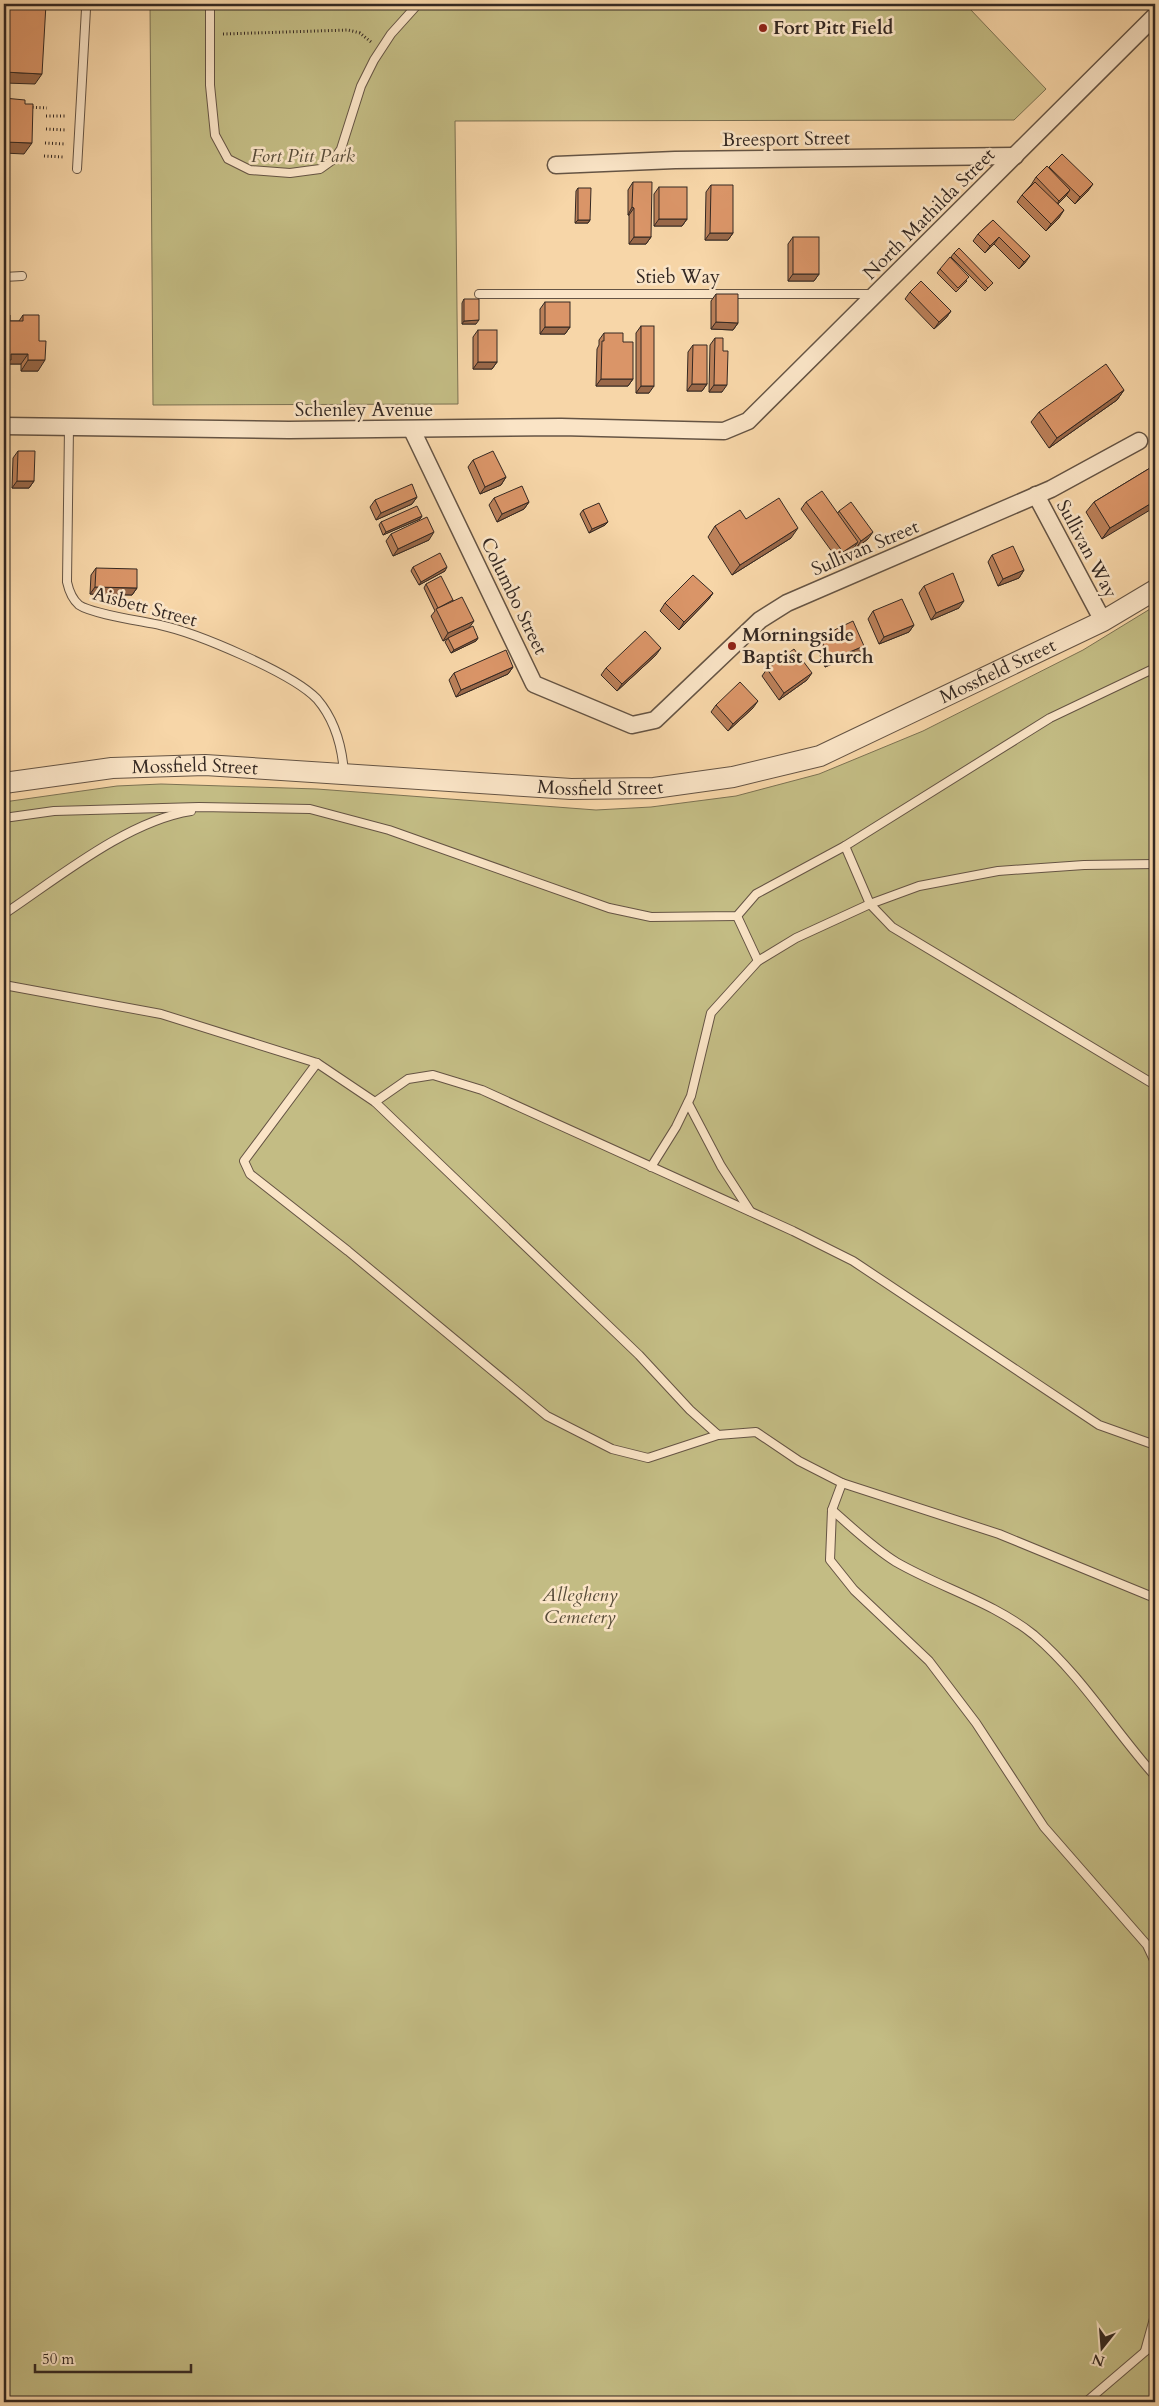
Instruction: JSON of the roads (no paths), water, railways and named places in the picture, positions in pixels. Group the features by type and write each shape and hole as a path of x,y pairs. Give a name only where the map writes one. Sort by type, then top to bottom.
{"street":[{"name":"North Mathilda Street","path":"724,431 748,421 878,294 1155,16"},
{"name":"Breesport Street","path":"556,165 675,160 1015,156"},
{"name":"Schenley Avenue","path":"4,426 412,430 561,427 724,431"},
{"name":"Columbo Street","path":"412,430 534,684 632,726"},
{"name":"Sullivan Street","path":"632,726 655,720 760,620 787,603 1051,490 1139,441"},
{"name":"Sullivan Way","path":"1036,495 1103,621"},
{"name":"Mossfield Street","path":"4,783 112,768 206,765 571,790 654,788 732,777 820,756 1103,621 1155,590"}],"lane":[{"path":"77,169 86,9 84,4"},
{"path":"210,4 210,85 216,135 228,159 250,170 290,173 320,169 334,159 341,149 361,86 391,34 418,4"},
{"path":"4,276 22,276"},
{"name":"Stieb Way","path":"479,294 878,294"},
{"name":"Aisbett Street","path":"69,427 67,582 76,602 88,610 172,628 237,653 297,683 317,700 333,724 342,752 344,774"},
{"path":"4,818 54,811 215,807 310,809 389,830 609,908 651,917 737,916 756,894 845,846 1050,718 1155,668"},
{"path":"4,914 131,830 177,813 215,807"},
{"path":"845,846 870,904 892,928 1155,1085"},
{"path":"651,1166 688,1103 711,1013 758,961 796,938 870,904 920,886 998,871 1084,865 1155,864"},
{"path":"737,916 758,961"},
{"path":"4,985 161,1014 318,1064 376,1102 639,1355 690,1410 718,1435"},
{"path":"318,1064 244,1161 250,1174 348,1251 547,1416 612,1449 648,1458 718,1435 756,1432 799,1461 842,1484 999,1534 1155,1598"},
{"path":"376,1102 408,1079 433,1075 482,1090 750,1211 853,1261 1099,1425 1155,1445"},
{"path":"688,1103 721,1166 750,1211"},
{"path":"842,1484 832,1510 830,1560 854,1590 929,1661 976,1723 1044,1827 1147,1945 1155,1962"},
{"path":"832,1510 866,1542 896,1562 995,1609 1033,1634 1070,1669 1109,1721 1155,1776"},
{"path":"1144,2352 1155,2314"},
{"path":"1086,2402 1155,2343"}],"place":[{"name":"Fort Pitt Field","path":"763,28"},
{"name":"Morningside Baptist Church","path":"732,646"}],"park label":[{"name":"Fort Pitt Park","path":"303,156"},
{"name":"Allegheny Cemetery","path":"580,1606"}]}
